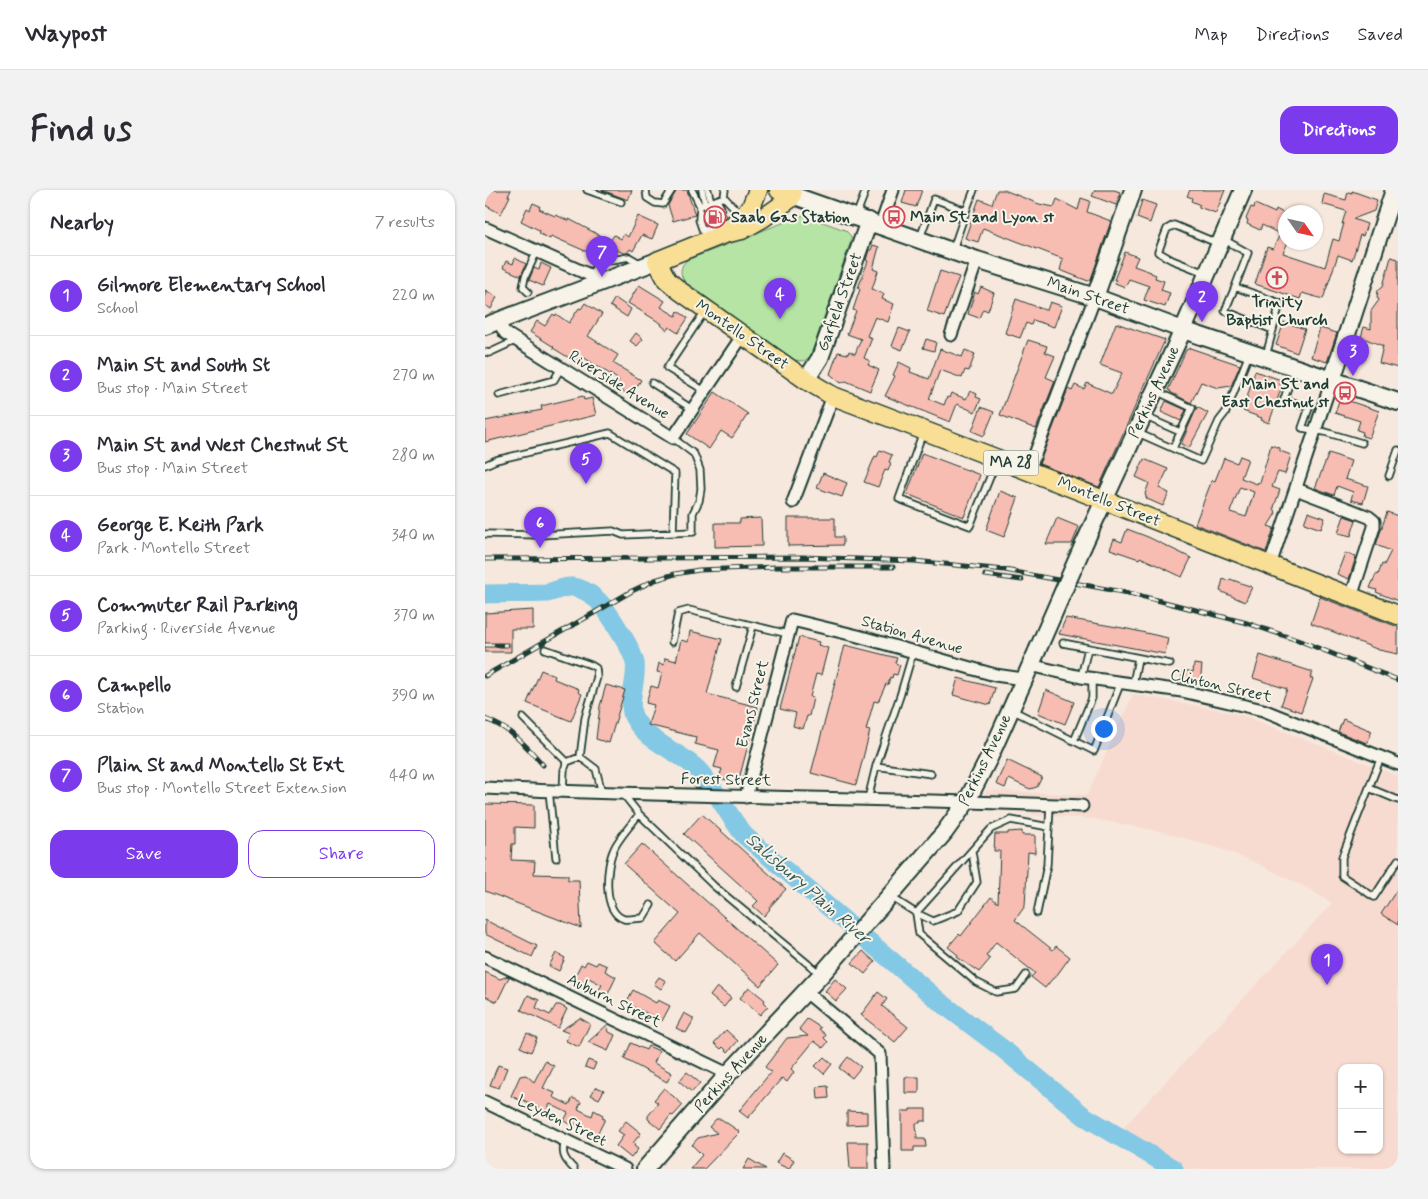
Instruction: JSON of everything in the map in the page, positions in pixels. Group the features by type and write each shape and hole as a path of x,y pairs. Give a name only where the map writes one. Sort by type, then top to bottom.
{"main road":[{"path":"490,322 597,278 650,263 705,237 753,204 759,190"},
{"path":"1095,297 1133,190"},
{"name":"Perkins Avenue","path":"645,1169 728,1074 806,992 866,924 944,833 967,801 1183,330 1243,190"},
{"path":"1332,380 1394,190"},
{"path":"726,222 743,230 789,201 789,192"},
{"name":"Main Street","path":"789,192 977,260 1095,297 1183,330 1398,402"},
{"name":"Garfield Street","path":"806,380 820,358 869,221"},
{"name":"Montello Street","path":"650,263 669,282 706,309 806,380 833,396 1029,470 1398,615"}],"street":[{"path":"869,221 893,190"},
{"path":"485,228 597,278"},
{"path":"951,335 977,260"},
{"path":"1029,470 1095,297"},
{"name":"Riverside Avenue","path":"490,322 673,438 743,335"},
{"path":"1270,565 1332,380"},
{"path":"793,502 833,396"},
{"path":"1296,489 1369,517 1374,521 1374,527 1351,597"},
{"name":"Station Avenue","path":"791,620 850,634 995,675 1030,665"},
{"name":"Evans Street","path":"746,797 791,620"},
{"name":"Clinton Street","path":"1030,665 1087,678 1182,691 1263,710 1398,764"},
{"name":"Forest Street","path":"485,788 602,794 967,801 1081,806"},
{"name":"Auburn Street","path":"485,957 728,1074"},
{"path":"806,992 880,1054 883,1169"},
{"name":"Leyden Street","path":"485,1102 625,1169"}],"lane":[{"path":"645,190 647,198 655,203 663,204 672,190"},
{"path":"691,190 716,211 708,203 702,190"},
{"path":"705,237 699,220 708,203 708,190"},
{"path":"725,190 726,222"},
{"path":"866,190 869,221"},
{"path":"952,251 974,190"},
{"path":"591,191 621,202"},
{"path":"708,203 724,197"},
{"path":"919,239 933,200 966,211"},
{"path":"1207,273 1172,260 1158,252 1167,229 1174,225 1248,253 1225,311 1273,330"},
{"path":"528,292 523,287 525,277 537,251"},
{"path":"597,278 601,255 612,260 629,257 650,263"},
{"path":"1135,432 1201,460 1219,421 1273,330 1280,303 1235,288"},
{"path":"705,391 667,368 706,309"},
{"path":"485,352 489,353 517,340"},
{"path":"499,395 554,380 561,368"},
{"path":"1295,368 1284,399 1309,408 1302,428 1362,443"},
{"path":"652,383 693,409"},
{"path":"1154,391 1192,408 1173,448"},
{"path":"1143,415 1180,432"},
{"path":"923,430 899,499 970,526 998,458"},
{"path":"485,464 610,433 675,473 673,533"},
{"path":"485,534 585,533 594,530 613,531 623,535 693,532 693,513 699,501 701,489 700,470 694,454 673,438"},
{"path":"1389,476 1398,450"},
{"path":"672,642 678,613 689,610 788,634"},
{"path":"736,687 753,626"},
{"path":"1063,643 1170,664"},
{"path":"545,648 596,668 597,677 585,718 580,757"},
{"path":"1073,741 1092,698 1087,678 1087,648"},
{"path":"867,799 913,652"},
{"path":"1133,684 1138,658"},
{"path":"1010,710 1094,751 1121,682"},
{"path":"523,718 567,762"},
{"path":"563,791 564,770 567,762 580,757"},
{"path":"580,757 596,769 602,794"},
{"path":"1381,757 1342,857 1342,876 1374,897 1398,860"},
{"path":"876,766 931,774"},
{"path":"1369,788 1398,800"},
{"path":"549,791 556,858"},
{"path":"623,794 639,814 714,886 821,975"},
{"path":"1037,914 1047,866 1050,804"},
{"path":"639,814 614,849 609,871 608,897 614,912 625,919 643,918 651,905"},
{"path":"1026,975 1016,989 996,992 975,982 919,934 917,914 991,829 1011,820 1049,827"},
{"path":"890,896 917,914 933,921 958,911 977,882 972,852"},
{"path":"565,1140 562,1149 563,1153 574,1169"}],"shaded area":[{"path":"1133,694 1245,716 1398,776 1398,1169 1183,1169 1120,1131 1332,903 1305,887 1252,861 1224,850 1164,832 1094,819 1032,815 1032,810 978,809 986,790 1087,795"}],"green space":[{"path":"803,215 845,230 851,236 851,241 810,357 804,361 794,360 685,282 681,270 687,260"}],"building":[{"path":"485,190 511,190 501,214 485,205"},
{"path":"602,190 632,190 628,200"},
{"path":"677,190 687,190 695,215 673,221 668,205"},
{"path":"906,190 922,190 916,207 902,203"},
{"path":"997,190 1004,190 1039,204 1054,207 1057,199 1078,210 1081,198 1090,201 1087,212 1111,221 1091,279 1088,281 1060,270 1063,259 983,228 978,242 965,238 979,199 992,204"},
{"path":"1095,190 1114,190 1120,192 1116,205 1092,196"},
{"path":"1190,190 1225,190 1216,213 1198,207 1200,205 1191,201 1192,198 1187,196"},
{"path":"1352,191 1377,200 1374,211 1353,219 1367,224 1363,236 1360,235 1352,260 1338,255 1323,299 1302,293 1300,299 1255,284 1267,247 1273,249 1278,238 1278,250 1284,250 1283,253 1325,267 1333,239 1339,241 1346,211 1322,204 1324,194 1346,200 1348,192 1352,193"},
{"path":"1142,200 1156,205 1150,223 1137,218"},
{"path":"533,203 540,206 539,209 569,221 569,219 610,241 614,235 621,239 624,234 628,237 638,216 658,225 652,239 642,235 633,251 630,249 627,253 623,253 615,249 613,253 598,245 592,254 551,236 550,239 540,234 539,230 521,221 527,208 530,210"},
{"path":"1255,204 1275,213 1276,209 1278,210 1278,233 1262,225 1260,230 1247,224 1248,220 1246,219 1251,207 1254,208"},
{"path":"724,212 726,217 708,224 704,216 706,215 712,219"},
{"path":"873,245 879,247 873,269 878,271 872,289 884,294 882,299 894,304 888,322 875,317 867,336 872,338 864,358 870,361 868,365 879,370 870,391 846,381 841,383 830,374 838,352 848,354 849,351 855,354 861,339 847,334 856,311 853,310 860,289 858,288 868,261 866,260 869,250 871,250"},
{"path":"1125,252 1138,257 1134,266 1151,272 1156,275 1155,278 1164,281 1161,290 1170,293 1165,307 1144,300 1149,286 1129,279 1125,287 1115,283 1116,280 1114,280"},
{"path":"1391,257 1398,259 1398,368 1379,363 1383,346 1361,337 1364,327 1371,329 1371,311 1379,300 1377,297 1378,290 1383,286"},
{"path":"515,258 526,264 521,276 503,268 506,261 513,264"},
{"path":"541,263 551,268 543,286 529,280 534,268 539,270"},
{"path":"940,271 959,277 944,317 927,311"},
{"path":"639,285 665,301 661,307 676,316 678,311 688,318 678,333 669,327 667,330 662,324 628,303"},
{"path":"981,287 994,293 988,311 983,309 979,318 968,314 975,292 978,294"},
{"path":"485,290 497,297 491,309 485,305"},
{"path":"615,298 631,309 627,317 610,306"},
{"path":"1016,299 1045,310 1047,310 1050,302 1062,306 1054,327 1033,320 1031,325 1026,323 1020,338 1005,333"},
{"path":"585,303 602,314 588,336 618,355 613,363 641,380 631,396 615,387 619,380 583,357 579,364 530,332 537,321 545,326 553,314 569,323 579,308 581,309"},
{"path":"1284,322 1305,329 1297,353 1276,345"},
{"path":"1116,323 1165,340 1099,487 1039,464 1068,389 1072,391 1075,385 1084,389 1087,383 1112,394 1122,373 1100,365"},
{"path":"899,328 910,332 902,350 892,346"},
{"path":"1320,328 1337,333 1327,362 1311,357"},
{"path":"636,333 643,339 637,346 630,341"},
{"path":"926,339 936,342 934,351 923,348"},
{"path":"1028,340 1047,346 1045,352 1055,356 1046,377 1055,381 1036,429 1000,415"},
{"path":"1190,348 1240,365 1231,386 1218,388 1201,382 1191,403 1170,392 1168,390 1186,350"},
{"path":"940,349 962,357 965,350 975,354 969,371 965,370 962,378 940,370 929,399 944,405 951,393 966,399 970,391 977,394 976,397 981,399 975,412 957,404 950,422 885,396 895,376 893,375 899,362 911,368 910,372 929,379"},
{"path":"1255,371 1281,380 1280,385 1282,386 1269,423 1261,420 1262,418 1243,411"},
{"path":"715,392 748,414 732,438 721,431 709,449 687,434"},
{"path":"583,396 584,400 592,398 596,415 485,442 485,421 542,410 541,406"},
{"path":"1340,398 1379,411 1369,438 1362,436 1363,432 1357,430 1360,421 1335,413"},
{"path":"1166,401 1186,410 1181,421 1161,412"},
{"path":"981,407 994,412 984,436 972,431"},
{"path":"1197,407 1208,413 1189,448 1181,444"},
{"path":"1271,445 1291,455 1285,474 1278,472 1272,487 1280,490 1274,507 1276,513 1268,526 1274,528 1266,552 1195,524 1212,480 1215,481 1224,458 1237,463 1240,456 1248,459 1241,478 1257,484 1258,482 1260,483","holes":["1240,487 1254,492 1246,517 1230,512"]},
{"path":"880,450 892,455 888,471 885,470 878,487 864,482 875,456 877,457"},
{"path":"922,453 980,475 964,517 907,494"},
{"path":"1329,453 1351,461 1345,479 1368,486 1363,503 1351,500 1353,492 1337,486 1334,495 1315,488"},
{"path":"1144,459 1168,469 1159,488 1169,493 1163,506 1147,499 1145,494 1149,483 1136,477"},
{"path":"823,473 847,483 842,497 817,488"},
{"path":"1000,491 1018,498 1004,537 986,530"},
{"path":"1308,512 1325,518 1321,529 1304,523"},
{"path":"1387,512 1398,516 1398,601 1370,588 1376,574 1378,575 1382,564 1384,565 1391,551 1376,545"},
{"path":"1344,516 1356,520 1351,536 1338,533"},
{"path":"761,518 762,546 715,547 715,523 740,523 740,519"},
{"path":"788,518 835,518 835,537 843,537 843,545 788,546"},
{"path":"1057,518 1079,527 1072,544 1046,544"},
{"path":"1127,529 1191,558 1182,577 1140,557 1139,559 1110,549 1114,539 1122,542"},
{"path":"1345,553 1356,557 1349,579 1337,574"},
{"path":"1223,579 1229,581 1230,579 1252,587 1245,602 1220,591"},
{"path":"1320,597 1398,627 1398,654 1379,650 1311,623"},
{"path":"533,610 533,629 511,629 511,652 485,652 485,613"},
{"path":"1066,618 1168,638 1165,654 1059,634"},
{"path":"690,631 722,639 707,694 758,707 738,783 719,778 722,769 714,767 719,750 695,744 696,737 648,725 654,705 646,703 651,686 658,688 662,673 657,672 659,663 664,665 665,658 676,661 681,640 688,642"},
{"path":"799,637 819,642 818,645 828,648 821,675 816,674 810,697 813,698 809,716 807,716 803,729 793,726 796,713 780,709"},
{"path":"845,645 897,658 895,663 900,665 897,675 893,674 892,678 890,677 888,685 886,684 878,702 874,701 866,730 870,731 856,785 811,773"},
{"path":"1260,655 1313,672 1310,678 1313,679 1301,712 1281,705 1287,689 1253,678"},
{"path":"1194,664 1202,665 1200,684 1181,682 1183,670 1193,672"},
{"path":"541,670 555,676 554,679 579,689 578,692 582,694 571,721 527,703"},
{"path":"958,678 995,688 990,705 953,695"},
{"path":"606,685 625,690 609,743 596,739 600,706"},
{"path":"1046,690 1074,702 1065,724 1038,713"},
{"path":"1343,719 1372,731 1367,743 1338,732"},
{"path":"1007,760 1042,777 1037,787 1030,789 1009,779 1005,788 996,784"},
{"path":"485,804 534,805 534,828 515,827 515,844 512,844 511,860 535,861 534,874 568,875 568,880 579,880 581,928 485,891"},
{"path":"702,814 786,889 764,916 753,906 758,901 684,834"},
{"path":"1022,831 1022,835 1035,835 1035,853 1028,852 1025,906 1015,920 1053,950 1056,946 1070,957 1045,988 1031,977 1035,973 996,942 986,956 990,959 979,972 957,957 958,955 948,947 959,934 961,936 991,897 998,903 1000,851 994,851 995,834"},
{"path":"642,844 778,965 760,986 700,933 675,961 655,943 680,914 624,864"},
{"path":"1398,888 1398,925 1381,914"},
{"path":"485,920 537,946 532,957 485,934"},
{"path":"863,951 875,962 865,974 852,963"},
{"path":"556,953 565,958 559,971 549,966"},
{"path":"587,961 596,965 598,962 607,966 605,971 616,977 607,996 598,991 602,985 587,977 584,983 574,978 581,964 584,966"},
{"path":"485,972 500,979 509,977 497,1002 485,996"},
{"path":"659,977 666,981 661,989 654,984"},
{"path":"835,979 847,989 836,1001 825,991"},
{"path":"717,987 731,998 724,1007 710,996"},
{"path":"749,987 765,1000 764,1002 768,1006 760,1015 740,998"},
{"path":"633,990 656,1003 658,1000 670,1006 662,1021 626,1003"},
{"path":"878,992 887,999 882,1006 908,1027 895,1042 861,1015"},
{"path":"528,995 539,1000 536,1008 550,1015 556,1005 567,1009 558,1028 521,1010"},
{"path":"684,1013 693,1018 686,1033 676,1028"},
{"path":"580,1018 590,1024 579,1047 566,1041 569,1033 561,1030"},
{"path":"807,1019 821,1028 819,1029 826,1035 824,1038 828,1042 823,1048 814,1041 791,1069 794,1072 787,1082 782,1078 748,1118 739,1111 771,1072 765,1067 787,1038 808,1036 799,1029"},
{"path":"607,1025 609,1032 615,1035 608,1051 588,1042"},
{"path":"726,1030 738,1041 728,1052 723,1047 721,1049 714,1043"},
{"path":"527,1033 537,1038 531,1052 520,1047"},
{"path":"631,1043 646,1050 648,1046 659,1051 654,1063 672,1073 667,1082 624,1059"},
{"path":"824,1057 832,1064 824,1074 815,1066"},
{"path":"848,1057 861,1067 852,1078 839,1068"},
{"path":"588,1060 596,1063 593,1070 585,1067"},
{"path":"545,1061 554,1066 543,1088 555,1093 553,1097 569,1105 573,1098 581,1102 578,1109 592,1116 594,1110 603,1115 602,1118 605,1119 597,1135 575,1124 573,1126 564,1121 568,1113 550,1104 546,1111 511,1096 520,1076 526,1075 534,1082"},
{"path":"498,1065 507,1068 499,1088 490,1085"},
{"path":"687,1072 700,1083 692,1092 679,1081"},
{"path":"905,1077 919,1077 919,1093 905,1093"},
{"path":"828,1086 829,1098 818,1099 817,1087"},
{"path":"596,1087 604,1090 599,1099 591,1095"},
{"path":"664,1088 683,1105 673,1116 671,1115 660,1129 648,1119 648,1116 658,1103 654,1100"},
{"path":"910,1109 926,1109 926,1121 916,1123 917,1139 925,1139 926,1147 914,1147 914,1151 902,1151 902,1111 910,1111"},
{"path":"847,1111 867,1112 867,1124 847,1125"},
{"path":"716,1119 721,1119 740,1132 704,1169 690,1169 702,1155 692,1145 698,1138 717,1133 709,1127"},
{"path":"626,1121 641,1133 633,1143 638,1149 631,1158 616,1146 624,1135 618,1131"},
{"path":"848,1142 868,1142 868,1169 850,1169"},
{"path":"782,1153 794,1160 789,1169 776,1163"},
{"path":"749,1159 766,1169 743,1169"}],"waterway":[{"name":"Salisbury Plain River","path":"485,594 546,593 572,587 593,596 612,619 634,658 635,676 631,706 634,718 654,740 688,762 703,775 745,836 939,1001 1003,1049 1084,1116 1174,1169"}],"railway":[{"path":"485,559 802,557 914,561 1005,570 1133,594 1247,623 1303,642 1398,680"},
{"path":"485,676 632,591 655,580 675,574 699,570 777,567 893,567"},
{"path":"985,575 1022,580"},
{"path":"485,645 507,645"},
{"path":"485,719 510,732 543,765"}],"place":[{"name":"Saab Gas Station","path":"715,217"},
{"name":"Main St and Lyon st","path":"894,217"},
{"name":"Plain St and Montello St Ext","path":"602,277"},
{"name":"Trinity Baptist Church","path":"1277,278"},
{"name":"George E. Keith Park","path":"780,319"},
{"name":"Main St and South St","path":"1202,322"},
{"name":"Main St and West Chestnut St","path":"1353,376"},
{"name":"Main St and East Chestnut st","path":"1345,393"},
{"name":"Commuter Rail Parking","path":"586,484"},
{"name":"Campello","path":"540,548"},
{"name":"Gilmore Elementary School","path":"1327,985"}]}
